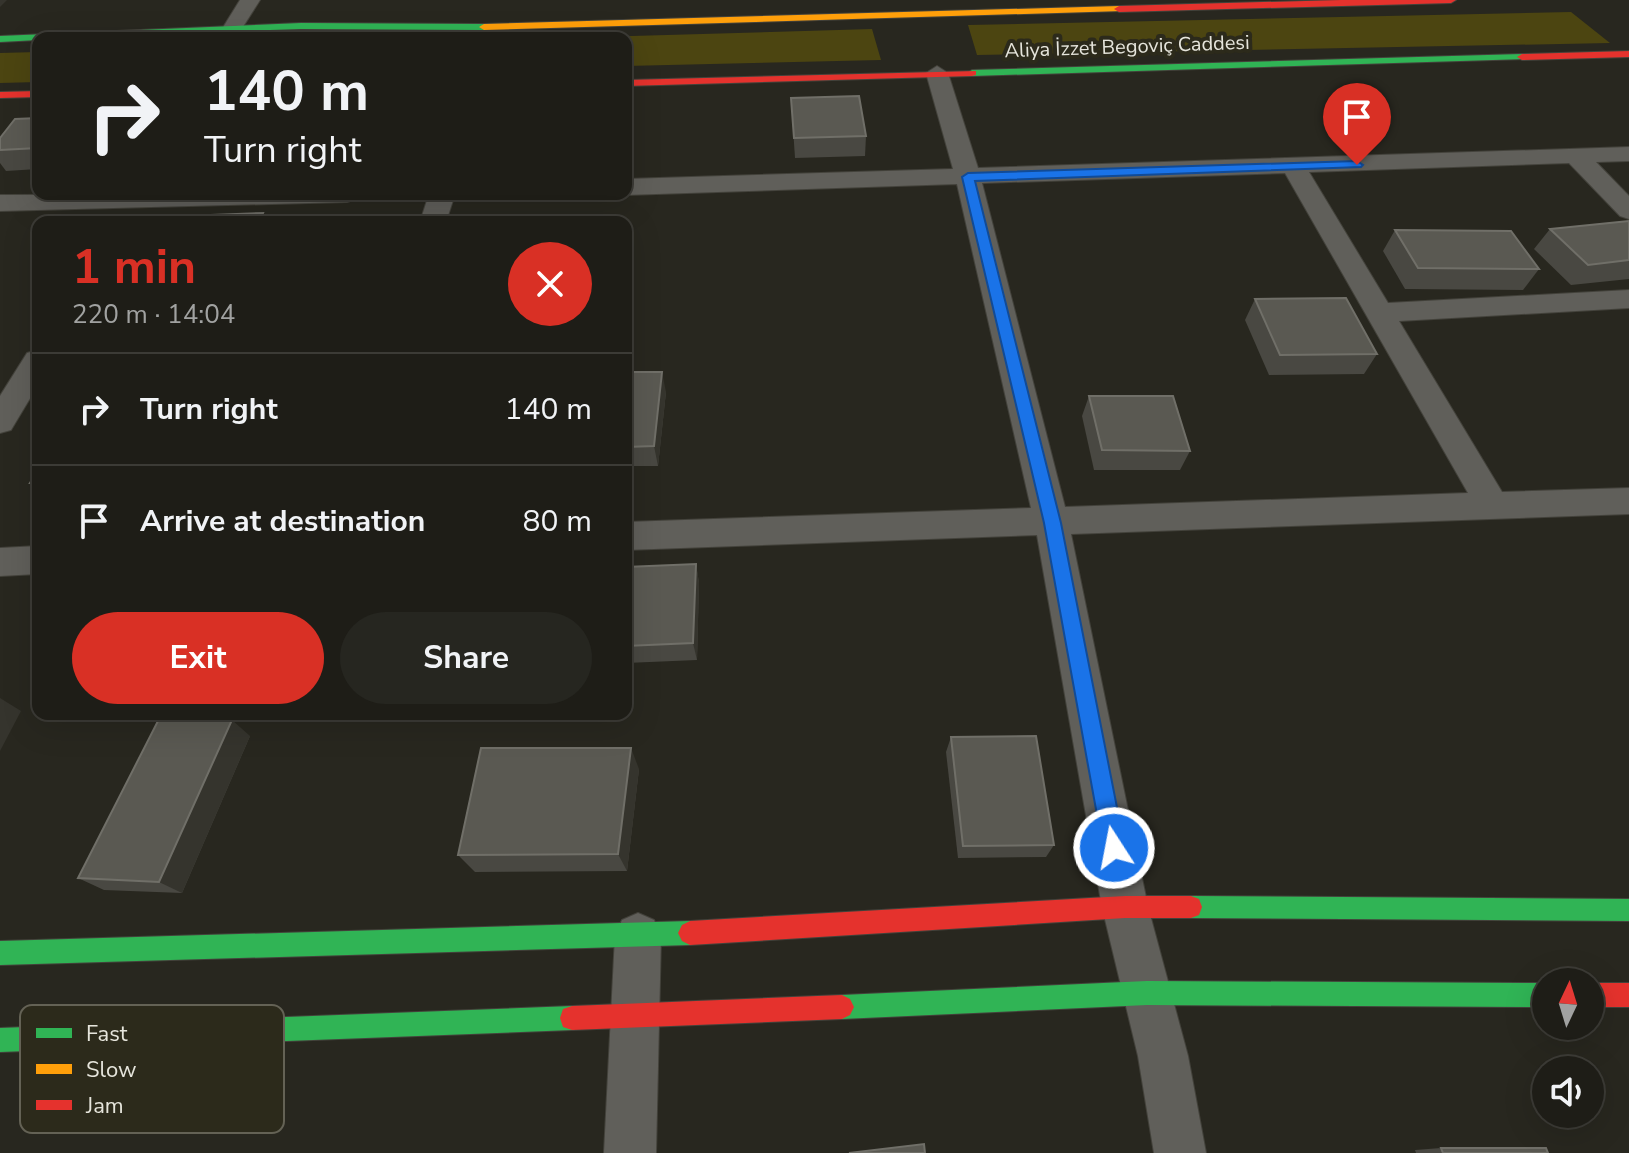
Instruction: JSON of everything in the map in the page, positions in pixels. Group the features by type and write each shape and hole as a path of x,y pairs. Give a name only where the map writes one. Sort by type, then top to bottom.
{"main road":[{"name":"Aliya İzzet Begoviç Caddesi","path":"162,32 468,27 901,8 1451,0"},
{"path":"216,32 232,29 259,32"},
{"name":"Aliya İzzet Begoviç Caddesi","path":"0,39 32,38"},
{"name":"Aliya İzzet Begoviç Caddesi","path":"632,83 1629,54"},
{"path":"0,95 32,94"},
{"path":"0,953 638,936 1125,907 1629,910"},
{"path":"284,1029 1147,993 1532,995"},
{"path":"1604,995 1629,995"},
{"path":"0,1040 20,1039"}],"street":[{"path":"232,29 250,0"},
{"path":"937,73 968,177 1052,523 1125,907 1163,1056 1180,1153"},
{"path":"632,187 1629,154"},
{"path":"1577,157 1629,211"},
{"path":"1294,167 1492,505"},
{"path":"0,203 59,200"},
{"path":"1379,313 1629,299"},
{"path":"0,422 32,370"},
{"path":"632,536 1629,501"},
{"path":"0,562 32,560"},
{"path":"630,1153 638,936"}],"shaded area":[{"path":"1571,12 1610,43 977,55 968,25"},
{"path":"872,29 881,60 632,66 632,36"},
{"path":"32,52 32,82 0,83 0,53"}],"building":[{"path":"859,96 866,136 794,138 791,98"},
{"path":"32,118 32,148 0,150 0,138 15,119"},
{"path":"263,213 262,216 185,216"},
{"path":"1629,221 1629,260 1588,265 1550,229"},
{"path":"1395,230 1511,231 1539,269 1418,268"},
{"path":"1346,298 1377,354 1280,355 1255,299"},
{"path":"632,372 662,372 654,446 632,447"},
{"path":"1089,396 1173,396 1190,451 1102,450"},
{"path":"696,564 693,643 632,646 632,567"},
{"path":"158,720 232,720 159,882 78,878"},
{"path":"1036,736 1054,845 963,846 951,737"},
{"path":"481,748 631,748 618,854 458,855"},
{"path":"924,1144 925,1153 849,1153"},
{"path":"1441,1148 1546,1148 1548,1153 1443,1153"}],"traffic: fast":[{"path":"162,32 301,26 484,27"},
{"path":"0,39 32,38"},
{"path":"972,73 1522,57"},
{"path":"1191,907 1629,910"},
{"path":"0,953 690,933"},
{"path":"842,1007 1147,993 1532,995"},
{"path":"284,1029 572,1018"},
{"path":"0,1040 20,1039"}],"traffic: slow":[{"path":"484,27 1119,9"}],"traffic: jam":[{"path":"1119,9 1451,0"},
{"path":"1522,57 1629,54"},
{"path":"632,83 972,73"},
{"path":"0,95 32,94"},
{"path":"690,933 1125,907 1191,907"},
{"path":"1604,995 1629,995"},
{"path":"572,1018 842,1007"}],"route":[{"path":"1114,848 1052,523 968,177 1357,165"}]}
